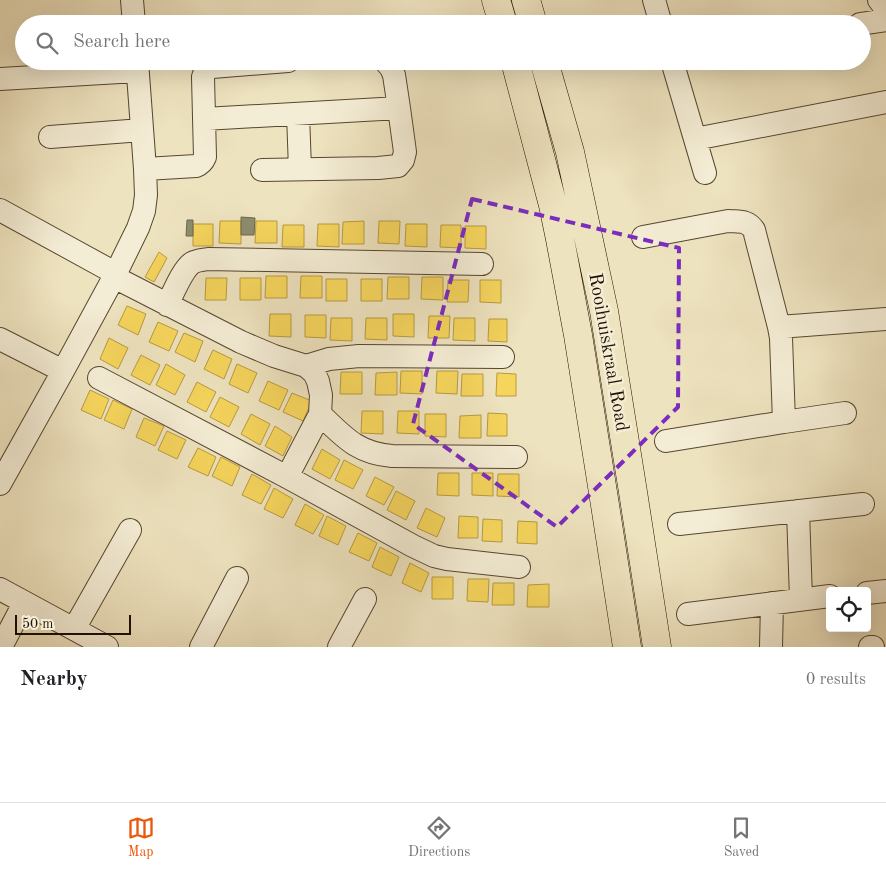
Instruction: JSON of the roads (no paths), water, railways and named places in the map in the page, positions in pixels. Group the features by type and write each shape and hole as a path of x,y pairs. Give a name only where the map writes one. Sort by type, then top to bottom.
{"main road":[{"path":"496,0 500,15"},
{"path":"526,0 530,15"},
{"name":"Rooihuiskraal Road","path":"517,70 551,196 560,239 578,335 627,647"},
{"name":"Rooihuiskraal Road","path":"547,70 570,152 604,311 656,647"}],"street":[{"path":"132,0 133,15"},
{"path":"654,0 658,15"},
{"path":"879,0 886,9"},
{"path":"871,22 886,20"},
{"path":"0,79 95,70"},
{"path":"0,484 6,461 63,371 115,275 138,228 144,210 146,195 145,169 137,70"},
{"path":"145,169 196,166 201,164 205,157 203,77 206,70"},
{"path":"262,170 398,166 403,160 405,152 400,108 392,70"},
{"path":"675,70 705,173"},
{"path":"695,139 886,102"},
{"path":"204,119 400,108"},
{"path":"298,114 300,169"},
{"path":"50,137 142,130"},
{"path":"0,210 167,305 241,342 274,356 306,366 314,373 321,395 320,414 287,477"},
{"path":"643,237 728,221 750,224 754,230 781,338 784,422"},
{"path":"167,305 185,271 190,264 198,260 482,264"},
{"path":"779,327 886,319"},
{"path":"0,339 63,371"},
{"path":"306,366 329,359 359,356 502,357"},
{"path":"99,378 434,556 519,567"},
{"path":"666,441 845,413"},
{"path":"320,414 353,444 377,455 516,457"},
{"path":"679,524 863,504"},
{"path":"798,511 801,599"},
{"path":"69,627 130,530"},
{"path":"69,627 101,553"},
{"path":"201,647 237,578"},
{"path":"0,589 107,647"},
{"path":"871,593 886,591"},
{"path":"688,614 826,596"},
{"path":"339,647 365,599"},
{"path":"0,647 24,603"},
{"path":"771,647 772,603"}]}
